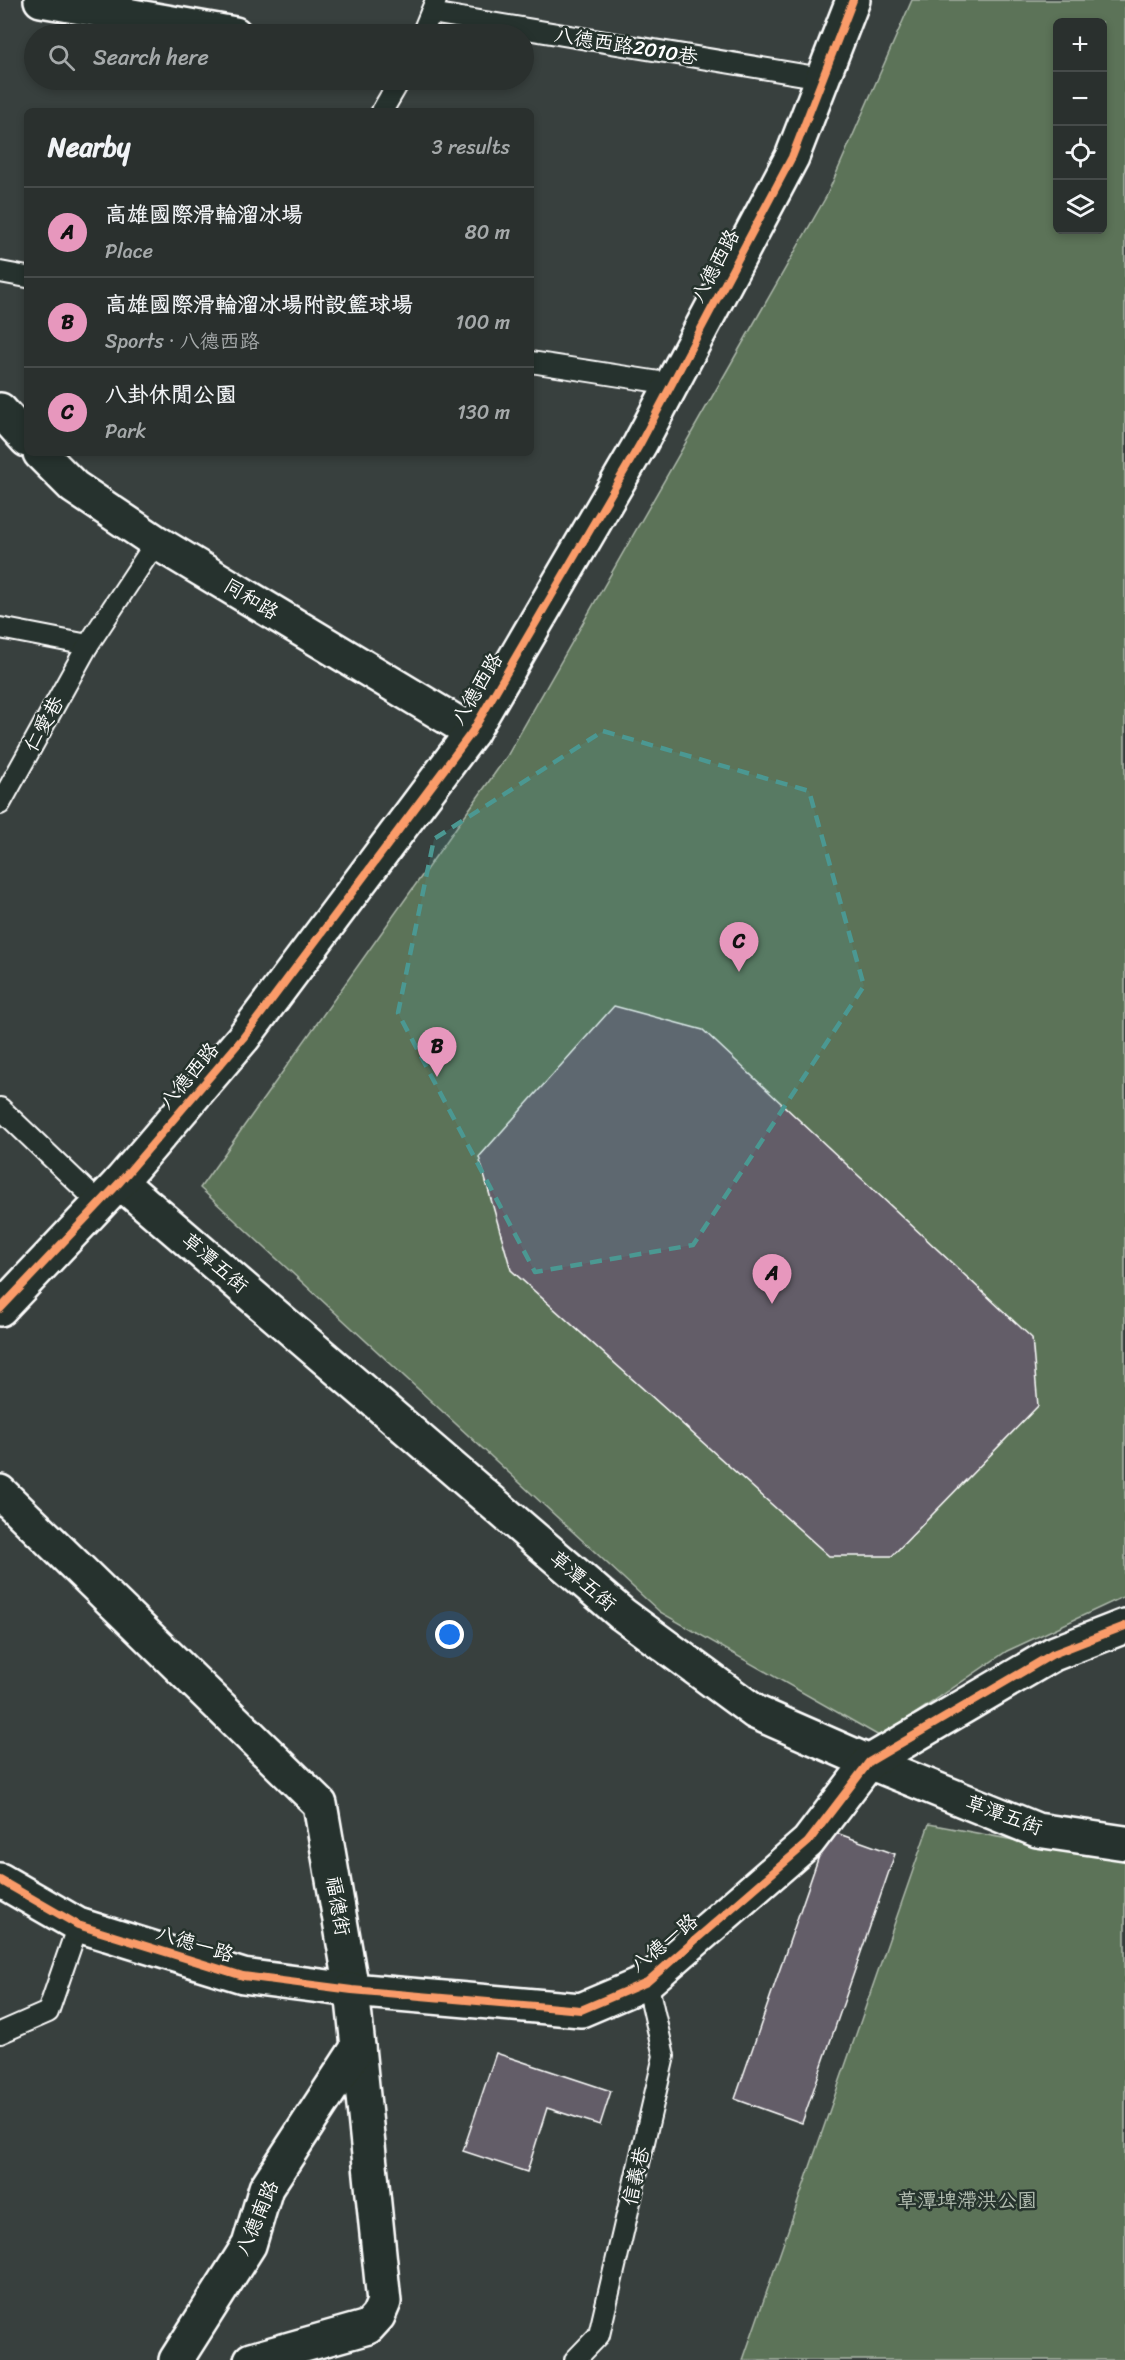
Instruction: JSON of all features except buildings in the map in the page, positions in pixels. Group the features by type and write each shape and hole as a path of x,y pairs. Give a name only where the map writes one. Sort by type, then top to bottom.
{"street":[{"path":"41,0 178,24"},
{"name":"八德西路","path":"0,1309 110,1192 243,1038 472,732 640,444 792,157 853,0"},
{"path":"0,410 24,437"},
{"name":"同和路","path":"43,456 74,487 156,542 472,732"},
{"name":"草潭五街","path":"110,1192 622,1614 755,1712 869,1762 1037,1830 1125,1843"},
{"name":"福德街","path":"0,1492 320,1804 352,1990 384,2302 378,2316 368,2326 251,2360"},
{"name":"八德一路","path":"0,1880 78,1925 243,1976 352,1990 581,2010 647,1982 808,1842 869,1762 1053,1654 1125,1626"},
{"name":"八德南路","path":"176,2360 249,2245 266,2188 358,2047"}],"lane":[{"name":"八德西路2010巷","path":"433,7 526,24"},
{"path":"426,24 433,7"},
{"name":"八德西路2010巷","path":"534,25 822,78"},
{"path":"383,108 394,90"},
{"path":"0,272 24,276"},
{"path":"534,362 672,384"},
{"name":"仁愛巷","path":"0,804 88,645 156,542"},
{"path":"0,628 88,645"},
{"path":"0,1108 110,1192"},
{"path":"0,2033 48,2012 78,1925"},
{"name":"信義巷","path":"575,2360 599,2335 664,2056 647,1982"}],"highlighted area":[{"path":"603,731 809,791 864,986 693,1245 535,1272 398,1013 434,839"}],"green space":[{"path":"912,0 1125,0 1125,1596 1007,1651 881,1737 660,1612 200,1188 507,756 826,197"},
{"name":"草潭埤滯洪公園","path":"929,1824 1125,1861 1125,2360 743,2360"}],"cycle path":[{"path":"0,1309 120,1182 243,1038 472,732 640,444 792,157 853,0"},
{"path":"0,1880 78,1925 243,1976 352,1990 581,2010 647,1982 808,1842 869,1762 1053,1654 1125,1626"}],"place":[{"name":"八卦休閒公園","path":"739,972"},
{"name":"高雄國際滑輪溜冰場附設籃球場","path":"437,1077"},
{"name":"高雄國際滑輪溜冰場","path":"772,1304"}]}
